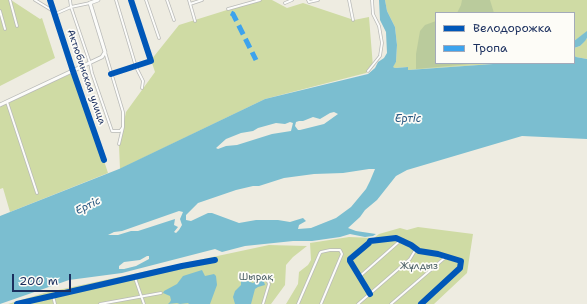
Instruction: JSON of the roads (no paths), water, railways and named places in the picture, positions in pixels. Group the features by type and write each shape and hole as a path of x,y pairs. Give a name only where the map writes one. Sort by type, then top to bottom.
{"main road":[{"path":"0,105 102,57 105,52 90,4 98,0"}],"street":[{"path":"10,0 17,26"},
{"path":"35,0 54,12 90,4"},
{"name":"Актюбинская улица","path":"50,0 104,160"},
{"path":"70,0 112,132 120,131 123,127"},
{"path":"116,0 136,67 143,81 142,88"},
{"path":"112,74 151,61 131,0"},
{"path":"146,0 159,38"},
{"path":"166,0 174,20"},
{"path":"189,0 195,21"},
{"path":"190,4 202,0"},
{"path":"228,9 260,0"},
{"path":"285,3 292,0"},
{"path":"308,0 309,2 318,0"},
{"path":"349,0 353,20"},
{"path":"368,70 380,56 382,42 379,26 373,14 372,0"},
{"path":"0,10 5,29"},
{"path":"105,52 123,112 123,127 120,144"},
{"path":"7,102 37,193"},
{"path":"370,294 350,260 370,241 396,238 412,245 416,249 447,256 459,260 462,263 460,268 421,304"},
{"path":"359,277 401,240"},
{"path":"358,304 410,259 416,249"},
{"path":"298,304 320,253 330,250 340,250 342,254 321,304"},
{"path":"391,304 447,256"},
{"path":"16,304 135,278 182,266 215,260"},
{"path":"135,278 144,304"},
{"path":"263,304 269,284 267,279"},
{"path":"100,304 161,293"},
{"path":"53,296 55,304"}],"water":[{"name":"Ертіс","path":"379,0 385,0 387,11 395,27 397,45 396,62 393,67 408,67 408,70 493,64 575,64 575,56 587,59 587,139 522,136 407,170 396,176 377,200 348,228 356,231 376,234 373,236 365,237 350,234 312,241 293,241 245,246 222,252 215,249 122,273 69,280 0,304 0,216 119,169 265,99 368,74 387,53 386,32 380,20","holes":["334,112 338,114 324,124 300,130 298,130 295,126 296,122 313,117 320,119","290,122 293,123 291,131 272,134 237,145 226,146 218,149 216,148 226,139 241,133 253,131 276,123 285,124","375,169 370,181 366,189 351,207 336,218 311,228 298,229 299,225 306,221 303,218 290,222 278,220 256,220 239,223 212,213 208,213 191,221 186,220 186,215 198,203 236,190 259,186 284,178 314,174 343,173","179,211 183,212 180,219 182,225 176,233 174,232 178,227 174,225 175,219 138,231 131,231 118,235 108,235 114,232 122,231","149,256 149,259 136,266 119,269 119,266 124,262 140,260"]},
{"path":"587,31 587,38 580,46 575,48 575,40"},
{"path":"202,270 205,276 214,274 216,276 217,285 210,304 168,304 171,300 170,296 163,293 164,291 177,284 183,276"},
{"path":"243,277 253,283 261,278 263,279 265,285 255,289 251,304 235,304 233,297 235,291 241,285 241,278"}],"park label":[{"name":"Жұлдыз","path":"419,266"},
{"name":"Шырақ","path":"256,277"}]}
